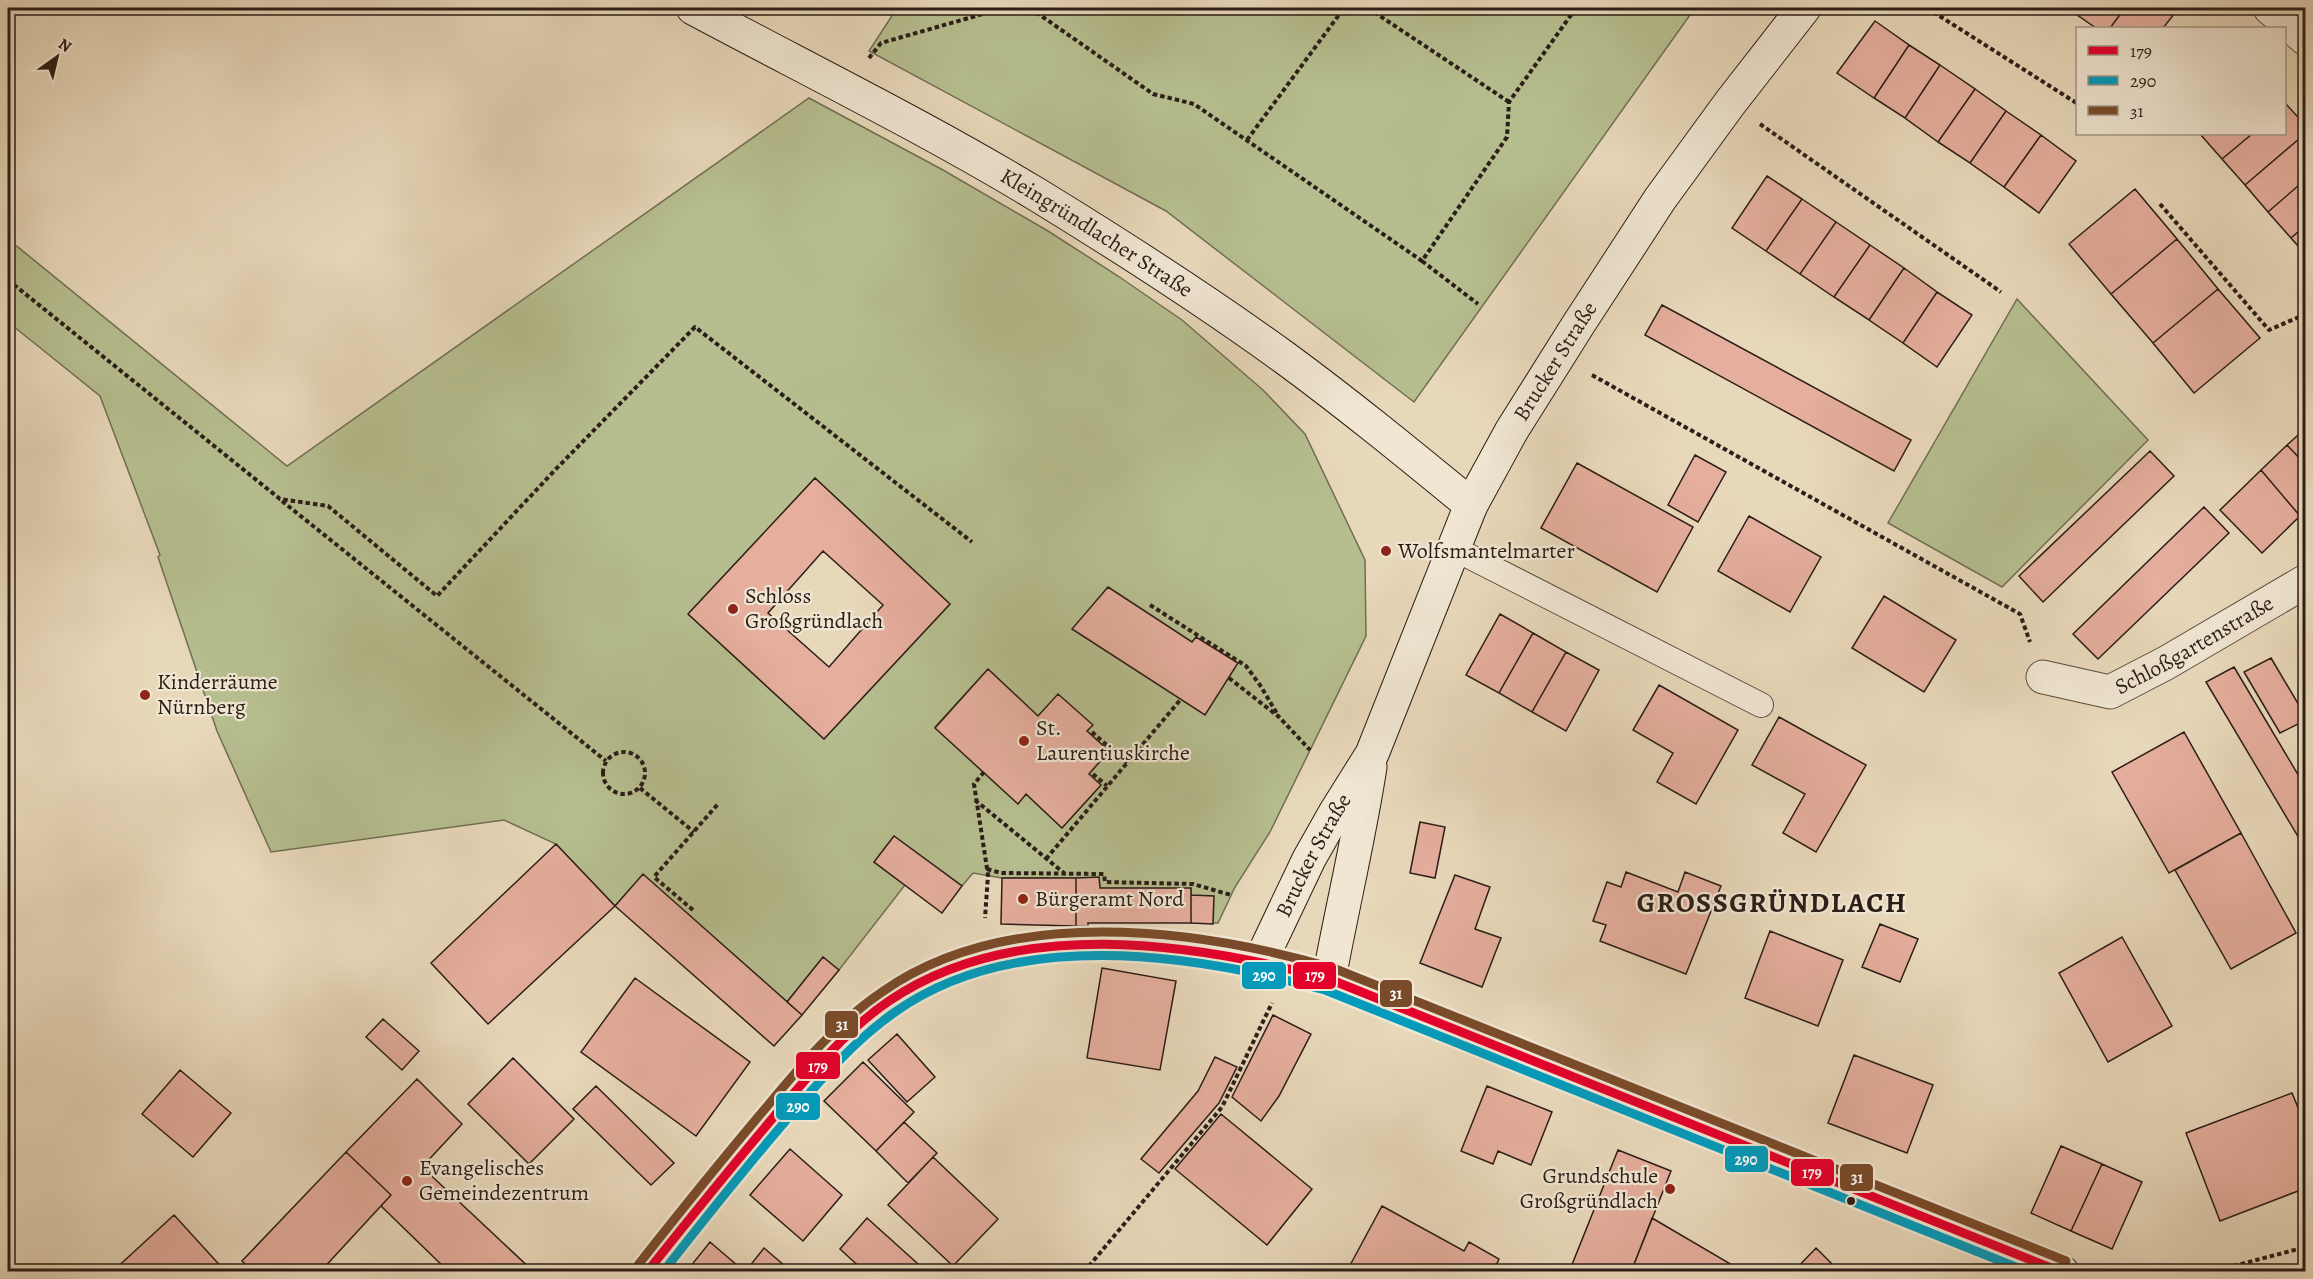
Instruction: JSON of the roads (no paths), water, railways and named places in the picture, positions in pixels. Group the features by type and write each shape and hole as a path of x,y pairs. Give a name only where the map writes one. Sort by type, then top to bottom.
{"street":[{"name":"Kleingründlacher Straße","path":"693,8 973,158 1159,271 1283,357 1377,428 1471,505"},
{"name":"Brucker Straße","path":"1275,964 1310,859 1335,813 1372,754 1471,505 1512,430 1660,199 1730,103 1804,8"},
{"path":"2270,8 2306,39"},
{"name":"Schloßgartenstraße","path":"2043,677 2110,692 2166,663 2306,581"},
{"name":"Brucker Straße","path":"1329,979 1360,830 1372,754"},
{"path":"647,1272 804,1080 844,1039 890,1000 922,980 982,958 1039,947 1084,945 1194,951 1275,964 1329,979 2062,1272"}],"lane":[{"path":"1453,548 1761,705"}],"place":[{"name":"Wolfsmantelmarter","path":"1386,551"},
{"name":"Schloss Großgründlach","path":"733,609"},
{"name":"Kinderräume Nürnberg","path":"145,695"},
{"name":"St. Laurentiuskirche","path":"1024,741"},
{"name":"Bürgeramt Nord","path":"1023,899"},
{"name":"Evangelisches Gemeindezentrum","path":"407,1181"},
{"name":"Grundschule Großgründlach","path":"1670,1189"}],"district":[{"name":"GROSSGRÜNDLACH","path":"1772,903"}]}
